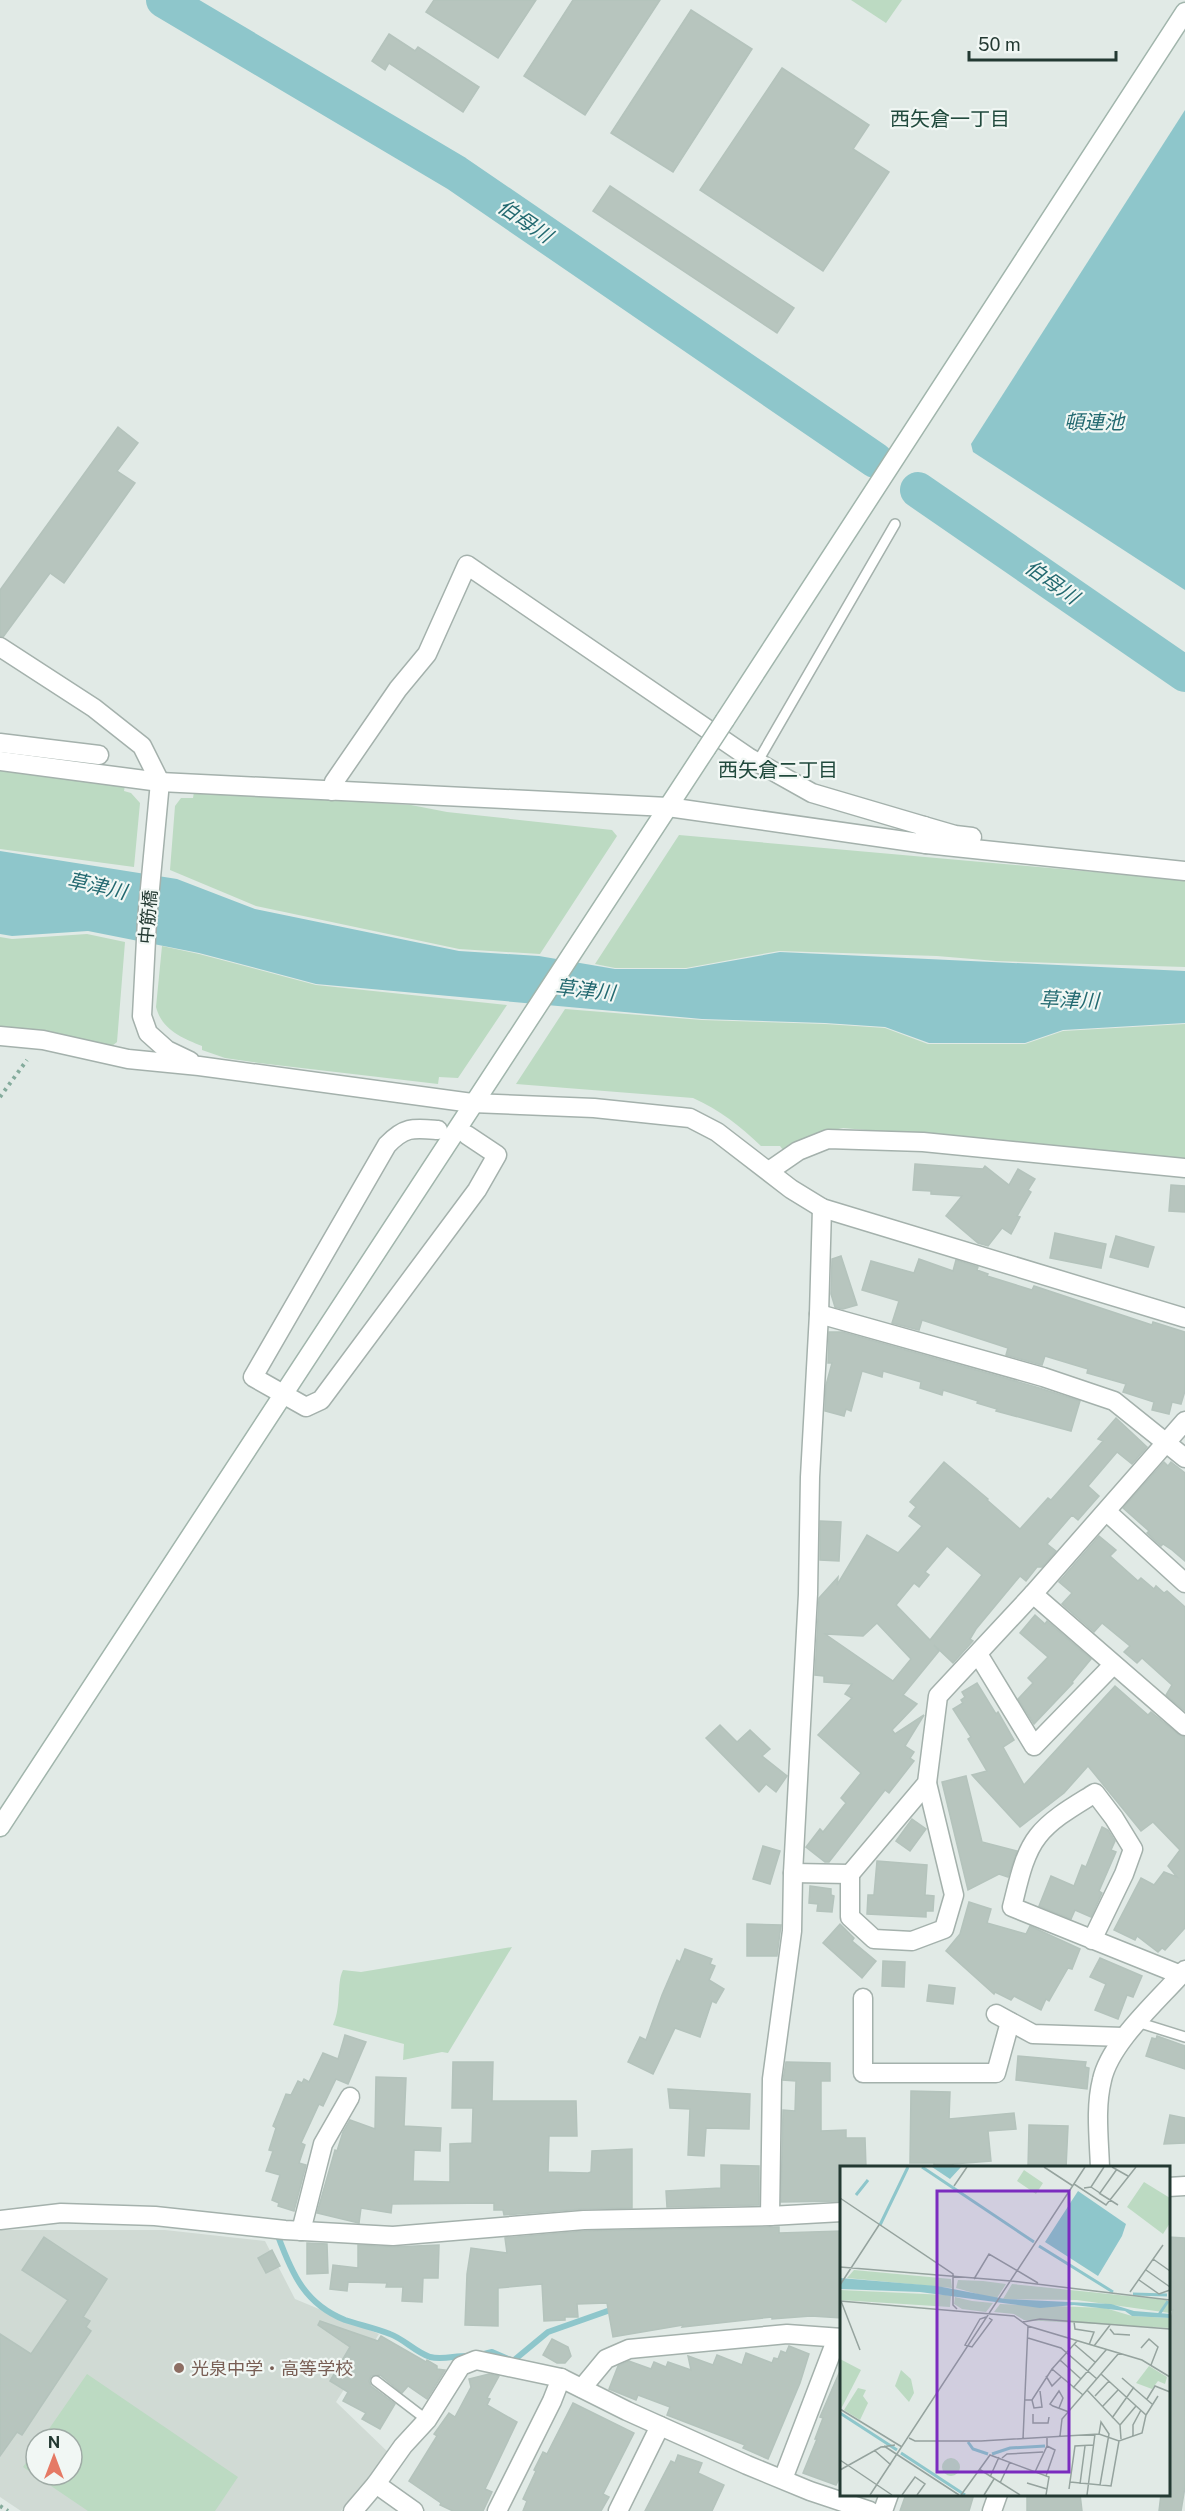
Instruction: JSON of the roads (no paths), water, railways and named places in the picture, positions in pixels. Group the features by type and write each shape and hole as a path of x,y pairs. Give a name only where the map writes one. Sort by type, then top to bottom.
{"street":[{"path":"0,1827 472,1103 725,720 1185,12"},
{"path":"333,786 398,688 427,654 466,565 748,757 812,793 925,835 955,835 1185,860"},
{"path":"0,647 94,708 142,746 160,782"},
{"path":"0,743 99,755"},
{"path":"0,753 123,768 160,782"},
{"path":"0,761 160,782 333,786 668,807 925,835 1185,871"},
{"name":"中筋橋","path":"160,782 142,1017 148,1033 167,1050 199,1066"},
{"path":"0,1036 43,1040 128,1059 199,1066 472,1103 594,1108 690,1118 717,1132 790,1188 822,1208 1185,1318"},
{"path":"438,1130 411,1128 397,1134 387,1145 253,1377 306,1407 321,1400 477,1190 497,1155 467,1136"},
{"path":"769,1171 798,1150 828,1139 923,1142 1185,1168"},
{"path":"770,2216 772,2079 792,1931 822,1208"},
{"path":"819,1314 1076,1387 1114,1401 1185,1458"},
{"path":"927,1783 850,1874 850,1917 874,1939 912,1941 944,1929 954,1895 927,1783 938,1696 1107,1512 1185,1421"},
{"path":"1107,1512 1185,1583"},
{"path":"1033,1593 1185,1726"},
{"path":"978,1654 1034,1746 1113,1665"},
{"path":"1092,1940 1124,1874 1133,1849 1095,1793 1068,1810 1038,1836 1023,1868 1012,1907 1092,1940 1183,1972 1123,2037 1102,2078 1098,2112 1100,2166"},
{"path":"793,1873 850,1874"},
{"path":"863,1998 863,2073 996,2073 1003,2018 1033,2034 1123,2037"},
{"path":"301,2231 323,2144 350,2097"},
{"path":"1170,2187 1185,2186"},
{"path":"0,2220 61,2213 132,2216 301,2231 393,2236 584,2220 840,2212"},
{"path":"582,2388 606,2359 629,2349 787,2334 839,2338 783,2480"},
{"path":"353,2511 403,2446 427,2420 461,2366 476,2360 561,2378 660,2426 783,2480 870,2511"},
{"path":"497,2511 552,2401 561,2378"},
{"path":"618,2511 660,2426"},
{"path":"376,2484 414,2511"},
{"path":"882,2511 888,2496"},
{"path":"992,2511 997,2496"}],"lane":[{"path":"758,761 895,524"},
{"path":"1137,2022 1185,2037"},
{"path":"376,2380 427,2420"}],"water":[{"name":"頓連池","path":"1185,110 1185,590 973,452 971,444"},
{"name":"草津川","path":"0,851 177,879 255,909 459,951 539,956 615,969 686,969 780,952 1185,971 1185,1023 1063,1030 1025,1043 929,1043 885,1027 702,1019 316,984 199,953 88,931 12,936 0,934"}],"waterway":[{"name":"伯母川","path":"164,0 456,173 875,460"},
{"name":"伯母川","path":"918,490 1185,674"},
{"path":"278,2236 302,2286 310,2296 331,2313 345,2320 395,2336 430,2357 467,2356"},
{"path":"480,2355 492,2352 513,2361 548,2332 616,2308"}],"place":[{"name":"光泉中学・高等学校","path":"179,2368"}],"district":[{"name":"西矢倉一丁目","path":"950,119"},
{"name":"西矢倉二丁目","path":"778,770"}]}
